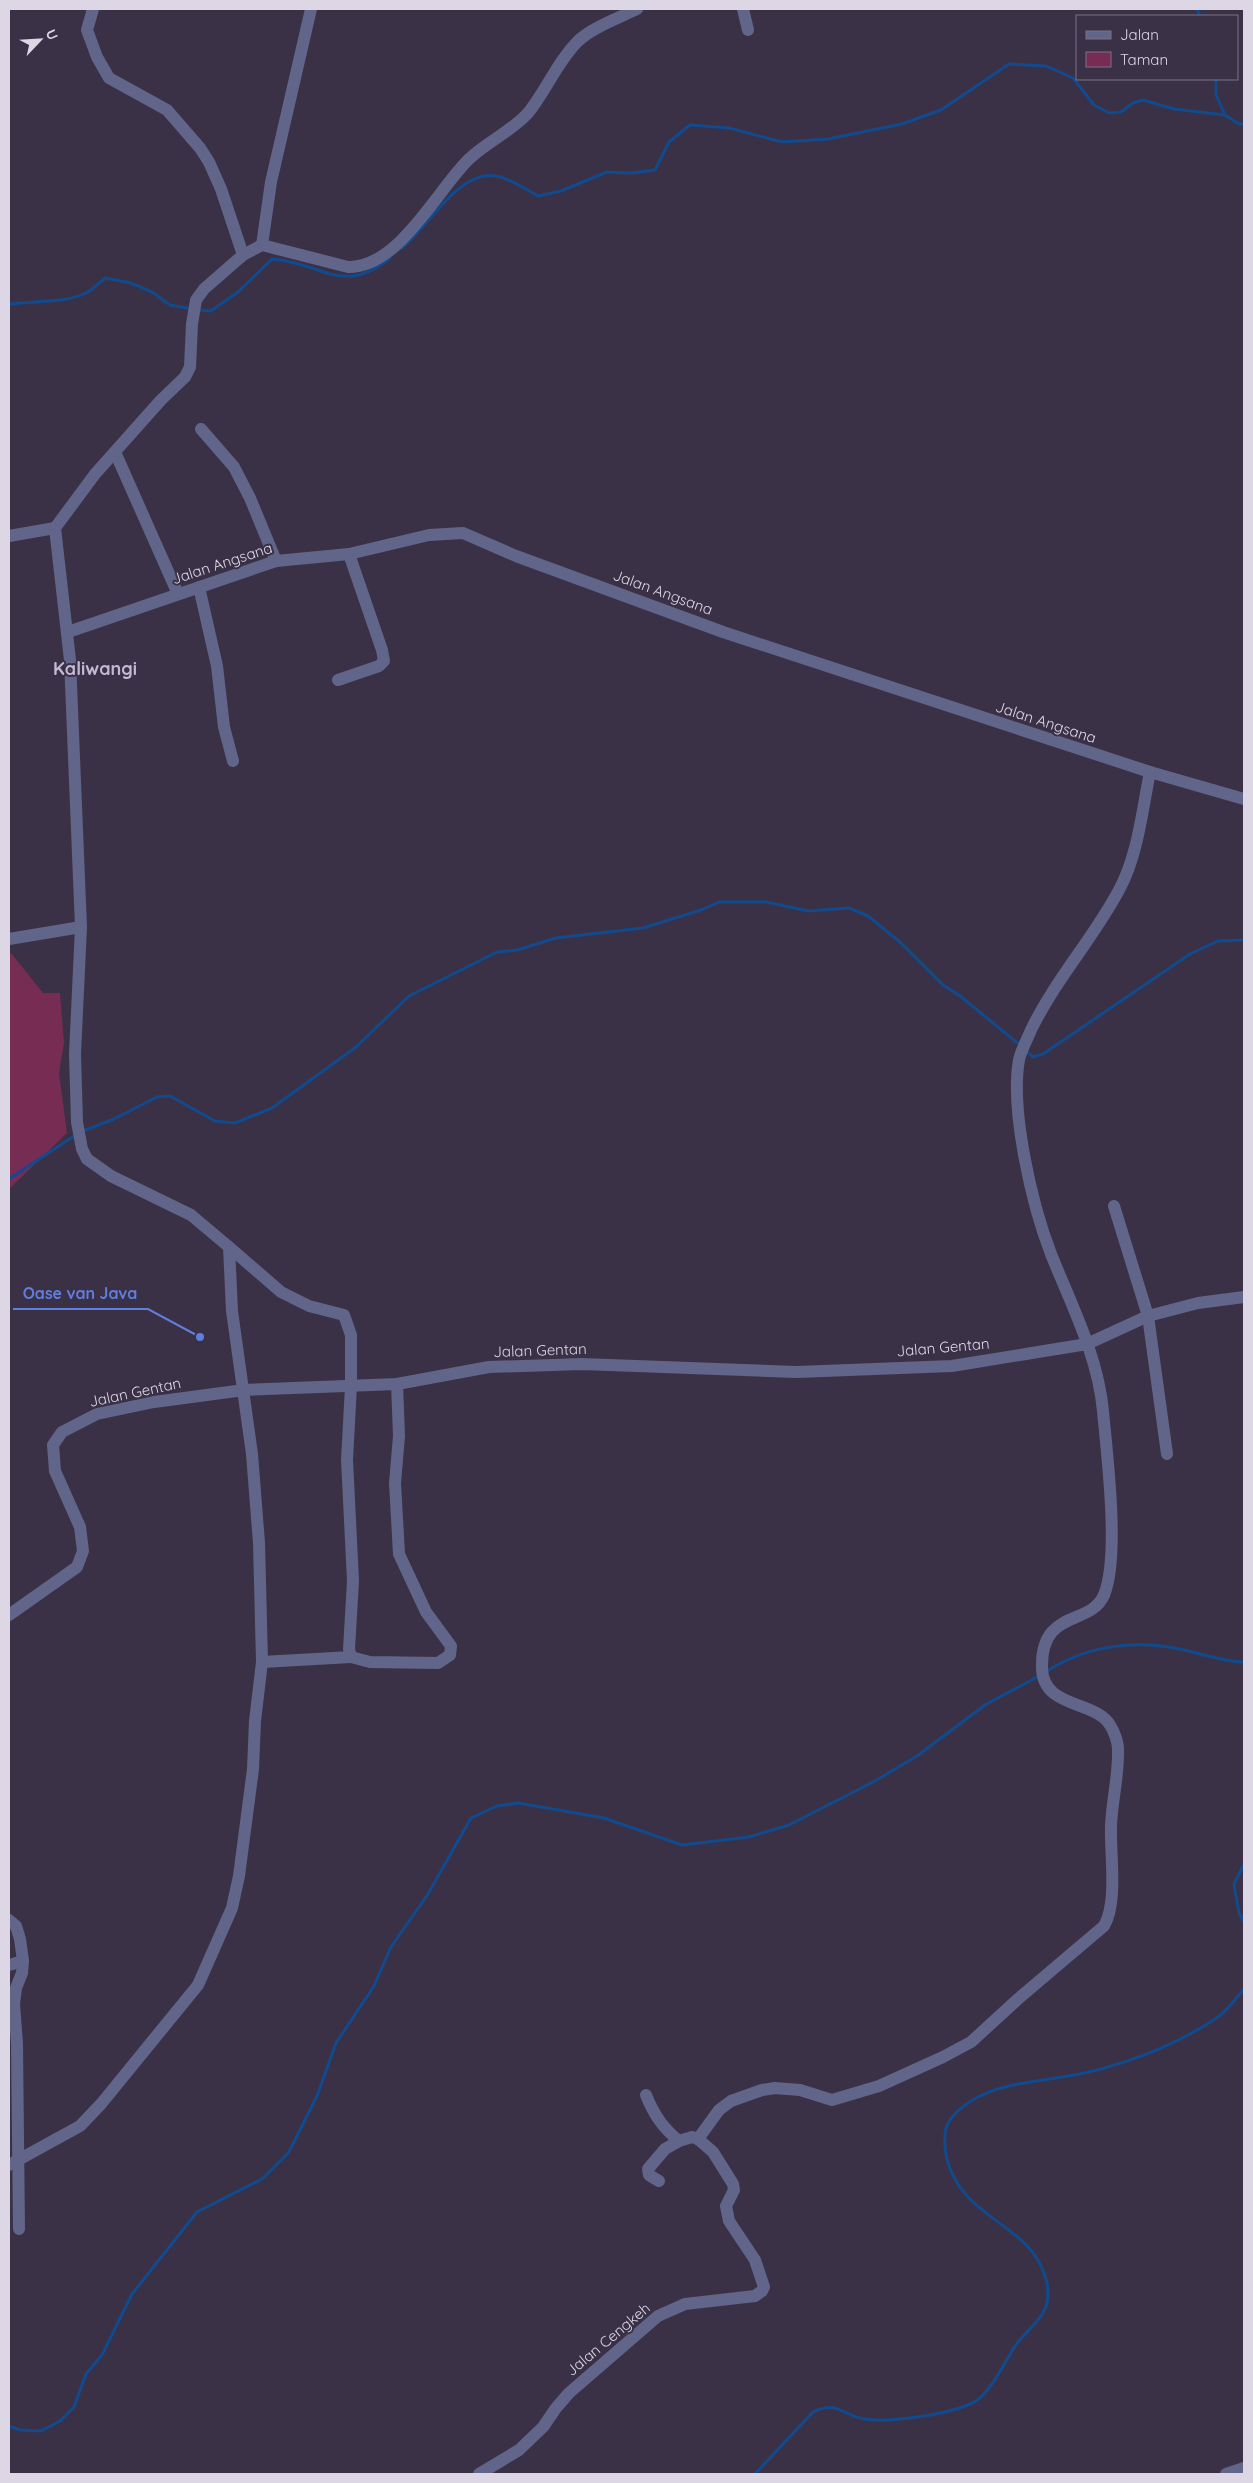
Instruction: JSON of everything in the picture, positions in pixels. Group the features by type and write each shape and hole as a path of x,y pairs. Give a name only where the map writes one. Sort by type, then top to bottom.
{"street":[{"path":"92,9 87,30 97,58 109,78 167,110 200,148 209,162 221,189 243,255"},
{"path":"262,245 271,182 311,9"},
{"path":"351,1657 349,1649 352,1581 347,1460 351,1386 351,1335 344,1316 309,1306 281,1292 191,1215 111,1176 87,1159 80,1138 77,1122 75,1054 81,926 77,780 68,632 55,528 81,490 161,400 185,378 189,371 192,355 192,324 196,300 210,282 243,255 262,245 348,267 361,268 375,262 395,246 469,158 528,113 578,41 637,9"},
{"path":"743,9 748,30"},
{"path":"201,429 234,467 250,498 276,561"},
{"path":"115,452 178,594"},
{"path":"9,536 55,528"},
{"name":"Jalan Angsana","path":"68,632 276,561 349,554 429,535 463,533 516,556 723,632 1150,772 1244,799"},
{"path":"338,680 379,666 384,661 382,650 349,554"},
{"path":"199,587 217,666 224,727 233,762"},
{"path":"659,2181 649,2175 648,2169 664,2149 679,2141 698,2138 719,2110 731,2101 762,2090 775,2088 800,2090 832,2100 879,2086 944,2057 971,2042 1018,1999 1104,1926 1108,1918 1111,1904 1111,1826 1119,1746 1110,1724 1101,1715 1077,1706 1054,1694 1041,1670 1048,1637 1056,1626 1096,1606 1103,1596 1112,1556 1103,1405 1088,1344 1076,1308 1051,1253 1036,1204 1016,1109 1022,1049 1055,986 1120,887 1132,856 1150,772"},
{"path":"9,940 81,926"},
{"path":"1114,1206 1148,1316 1166,1454"},
{"path":"13,2163 80,2126 126,2074 198,1985 232,1908 239,1876 253,1769 255,1721 262,1662 259,1543 252,1454 232,1310 229,1247"},
{"name":"Jalan Gentan","path":"9,1615 77,1567 83,1551 80,1527 55,1471 53,1445 62,1432 97,1414 154,1402 244,1390 397,1384 489,1367 572,1364 797,1372 952,1366 1088,1344 1148,1316 1198,1303 1244,1297"},
{"path":"262,1662 351,1657 370,1662 438,1662 450,1654 451,1646 426,1612 399,1554 395,1483 399,1436 397,1384"},
{"path":"9,1920 16,1926 23,1961 14,2004 17,2044 13,2163 19,2229"},
{"path":"9,1965 23,1961"},
{"path":"646,2095 655,2116 665,2129 679,2141"},
{"name":"Jalan Cengkeh","path":"479,2474 519,2450 543,2427 569,2393 658,2316 685,2304 754,2296 762,2291 764,2287 755,2260 729,2221 726,2206 734,2190 733,2184 714,2152 698,2138"},
{"path":"1226,2474 1244,2468"}],"green space":[{"path":"11,953 43,993 60,993 64,1043 59,1073 67,1133 9,1189 9,954"}],"waterway":[{"path":"1197,9 1200,15"},
{"path":"402,248 457,190 482,176 502,177 538,196 561,191 607,172 632,173 655,170 669,142 690,125 729,128 782,142 828,139 902,124 941,110 1009,64 1046,66 1073,78 1094,105 1109,113 1121,112 1133,103 1143,100 1174,109 1225,115 1239,124 1244,124"},
{"path":"1216,80 1216,95 1225,115"},
{"path":"199,310 211,311 238,292 272,259 289,261 344,276 358,275 373,269 390,258"},
{"path":"9,304 69,299 89,291 105,278 131,283 152,292 170,305 192,309"},
{"path":"83,1131 114,1119 157,1097 170,1096 215,1121 235,1123 272,1108 356,1047 409,996 497,952 517,950 556,938 643,928 701,910 719,902 766,902 808,911 849,908 868,916 900,942 943,985 960,996 1020,1045"},
{"path":"1026,1051 1033,1057 1043,1054 1190,954 1218,941 1244,940"},
{"path":"9,1179 77,1134"},
{"path":"1047,1671 1079,1655 1096,1650 1130,1645 1166,1647 1236,1662 1244,1662"},
{"path":"9,2426 20,2430 41,2431 60,2421 74,2407 86,2374 102,2355 132,2294 197,2212 262,2179 289,2152 317,2096 336,2043 374,1986 391,1947 428,1894 471,1818 497,1806 518,1803 604,1818 682,1845 749,1837 789,1825 875,1781 917,1756 985,1705 1039,1676"},
{"path":"1244,1864 1234,1884 1239,1913 1244,1922"},
{"path":"755,2474 813,2412 822,2409 835,2408 864,2419 890,2420 942,2413 971,2404 986,2392 1018,2342 1043,2313 1048,2297 1048,2288 1039,2263 1032,2251 1013,2233 970,2199 960,2187 953,2174 947,2160 945,2137 947,2126 954,2115 967,2103 1000,2088 1089,2072 1156,2050 1188,2035 1218,2017 1244,1989"}],"place":[{"name":"Oase van Java","path":"200,1337"}],"district":[{"name":"Kaliwangi","path":"95,668"}]}
